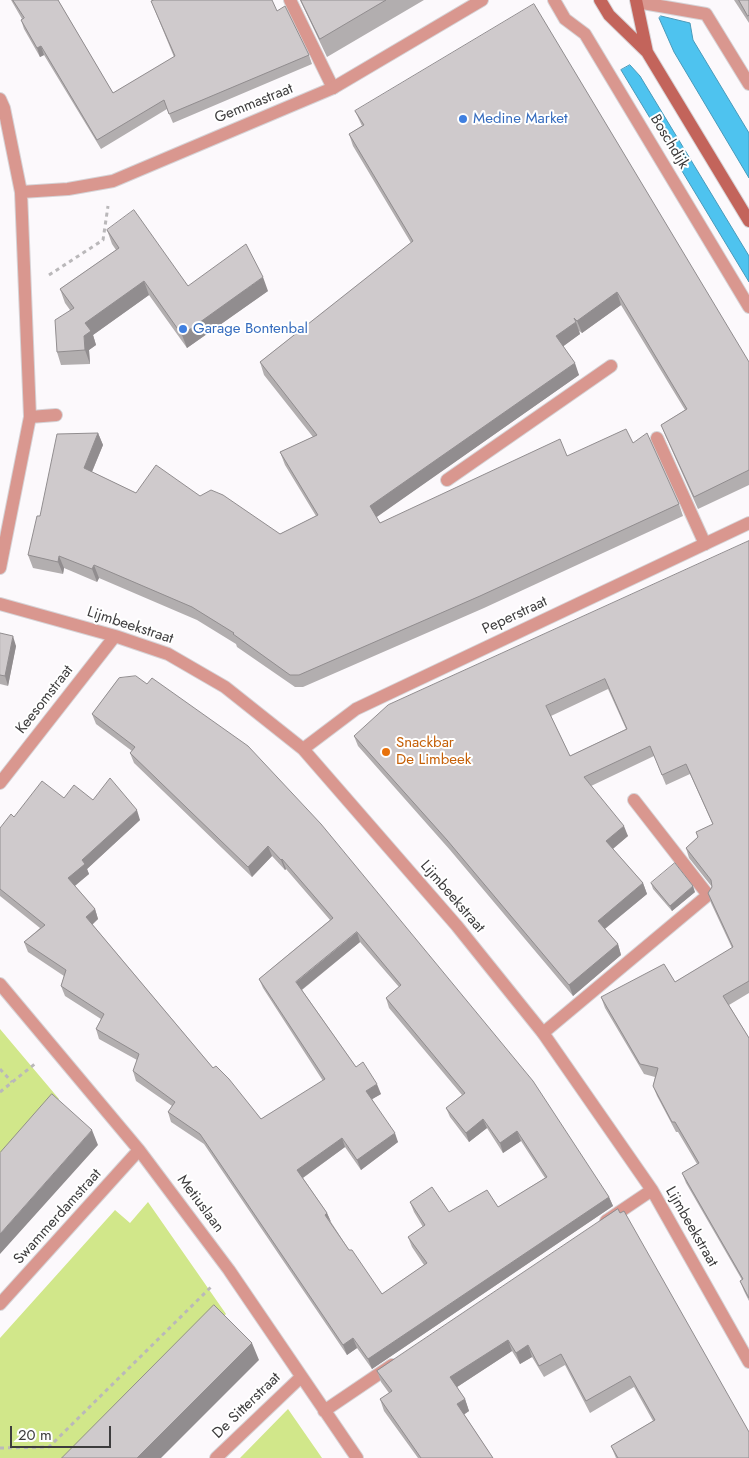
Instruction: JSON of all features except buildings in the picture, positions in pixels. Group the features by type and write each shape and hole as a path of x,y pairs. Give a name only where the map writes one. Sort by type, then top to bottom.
{"main road":[{"name":"Boschdijk","path":"600,0 609,15 647,52 749,220"},
{"name":"Boschdijk","path":"636,1 647,52"}],"street":[{"path":"290,0 334,88"},
{"name":"Gemmastraat","path":"21,192 68,189 112,181 334,88 482,0"},
{"name":"Boschdijk","path":"554,0 565,19 585,34 749,307"},
{"name":"Boschdijk","path":"636,1 706,14 749,84"},
{"path":"0,99 4,108 21,192 30,417 0,568"},
{"path":"448,480 612,366"},
{"path":"30,417 56,415"},
{"path":"657,438 705,544"},
{"name":"Peperstraat","path":"302,749 356,709 749,523"},
{"name":"Lijmbeekstraat","path":"0,604 115,636 168,654 226,688 302,749 457,926 543,1033 652,1190 749,1362"},
{"name":"Keesomstraat","path":"0,784 115,636"},
{"path":"543,1033 708,895 634,800"},
{"name":"Metiuslaan","path":"0,984 139,1150 229,1270 357,1458"},
{"name":"Swammerdamstraat","path":"0,1304 139,1150"},
{"path":"594,1229 652,1190"},
{"path":"324,1411 406,1356"},
{"name":"De Sitterstraat","path":"216,1458 301,1377"}],"path":[{"path":"24,291 103,240 112,181"},
{"path":"0,1092 54,1049"},
{"path":"0,1069 12,1082"},
{"path":"0,1448 49,1447 229,1270"}],"green space":[{"path":"0,1029 59,1099 0,1164"},
{"path":"148,1202 226,1314 83,1458 0,1458 0,1338 115,1210 130,1223"},
{"path":"288,1409 322,1458 240,1458"}],"water":[{"path":"661,16 690,23 693,40 749,133 749,178 674,52 659,18"},
{"path":"630,65 640,76 749,256 749,282 621,70"}],"place":[{"name":"Medine Market","path":"463,119"},
{"name":"Garage Bontenbal","path":"183,329"},
{"name":"Snackbar De Limbeek","path":"386,752"}]}
